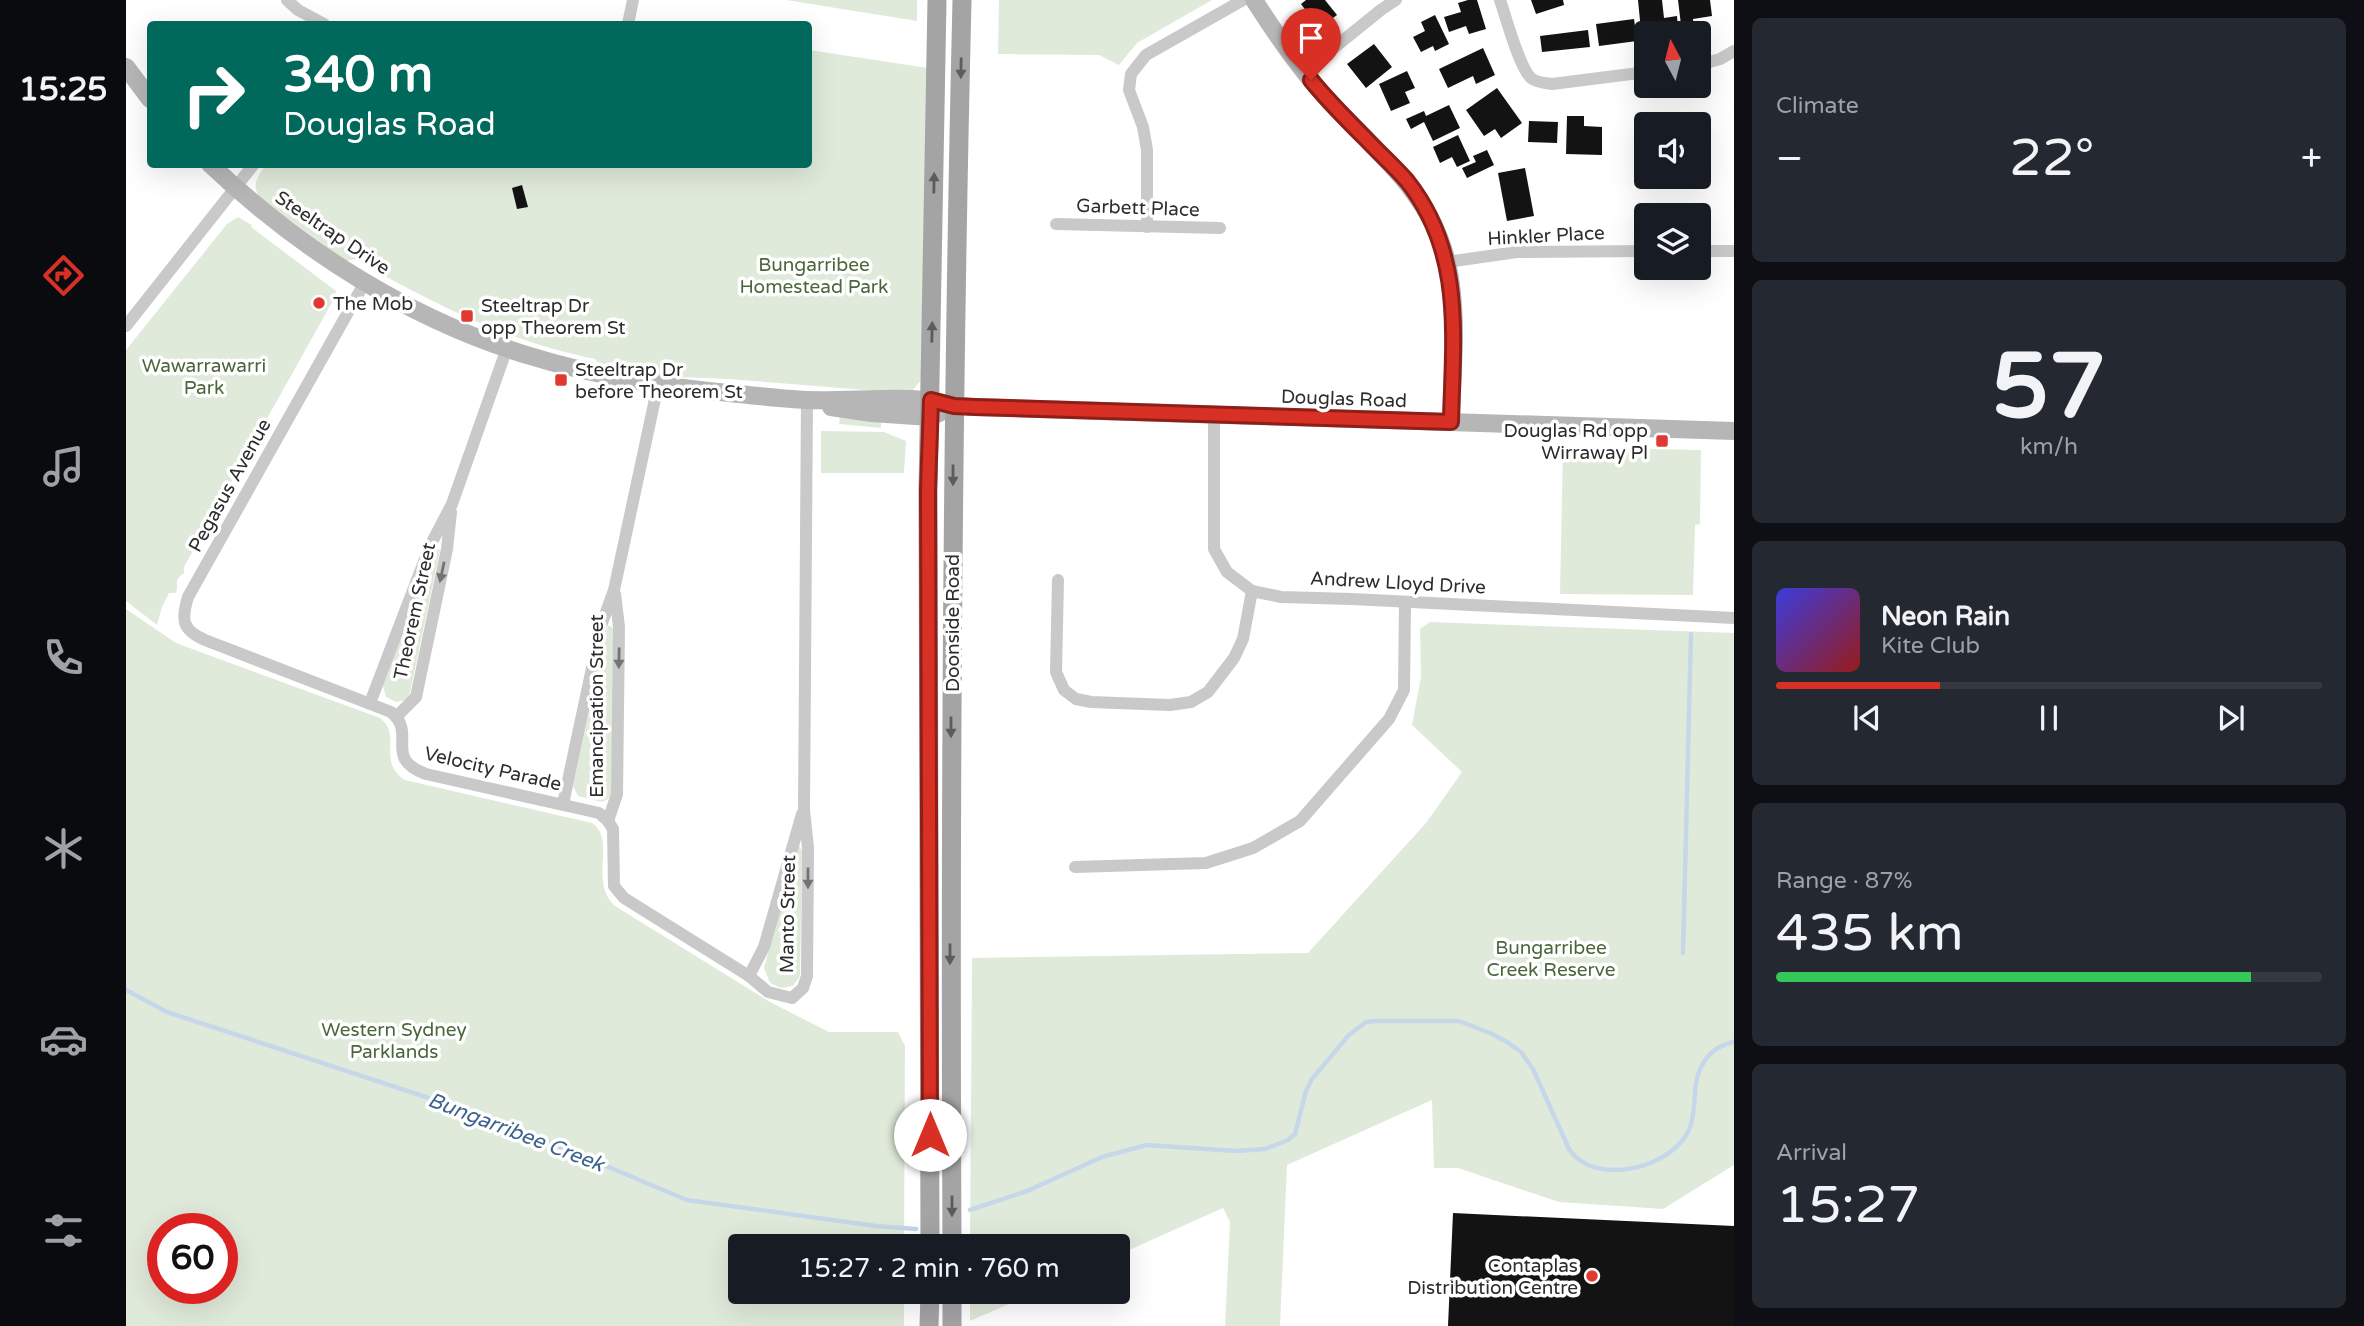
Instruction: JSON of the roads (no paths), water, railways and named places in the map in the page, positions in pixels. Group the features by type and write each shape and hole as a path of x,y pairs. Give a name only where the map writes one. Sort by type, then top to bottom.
{"main road":[{"name":"Doonside Road","path":"930,1234 928,490 937,0"},
{"name":"Doonside Road","path":"952,1234 950,925 954,406 962,0"},
{"path":"929,1326 930,1304"},
{"path":"952,1304 952,1326"}],"street":[{"path":"288,0 298,10 318,21"},
{"path":"629,21 633,0"},
{"path":"1147,227 1147,150 1143,127 1129,90 1132,74 1146,55 1243,0"},
{"path":"1254,0 1304,72 1406,181 1429,215 1447,262 1453,310 1451,422"},
{"path":"1304,72 1396,0"},
{"path":"1500,0 1524,68 1538,82 1552,84 1634,74"},
{"path":"1712,61 1734,51"},
{"path":"130,79 147,96"},
{"name":"Steeltrap Drive","path":"215,168 289,232 365,282 435,319 507,348 589,372 658,385 807,400 836,398 931,409"},
{"path":"126,326 251,168"},
{"name":"Garbett Place","path":"1056,224 1220,228"},
{"name":"Hinkler Place","path":"1447,262 1517,253 1634,251"},
{"path":"1711,251 1734,251"},
{"name":"Pegasus Avenue","path":"365,282 188,597 184,622 195,636 370,703"},
{"name":"Theorem Street","path":"370,703 430,546 452,504 507,348"},
{"name":"Emancipation Street","path":"563,804 601,626 614,590 658,385"},
{"name":"Manto Street","path":"804,810 764,947 749,976 768,992 792,998 803,988 807,976 808,848 804,810 807,400"},
{"name":"Douglas Road","path":"931,409 954,406 1734,431"},
{"name":"Andrew Lloyd Drive","path":"1214,415 1214,549 1227,572 1252,591 1281,597 1734,618"},
{"name":"Theorem Street","path":"396,716 416,697 447,549 452,504"},
{"path":"1058,580 1056,672 1064,690 1076,699 1091,702 1170,705 1191,702 1208,692 1234,658 1243,639 1252,591"},
{"name":"Emancipation Street","path":"608,821 617,794 619,627 614,590"},
{"path":"1075,867 1206,863 1253,848 1300,821 1389,719 1404,690 1405,602"},
{"path":"370,703 396,716"},
{"name":"Velocity Parade","path":"396,716 402,732 403,758 412,769 594,811 608,821"},
{"path":"608,821 614,838 614,879 618,892 749,976"}],"waterway":[{"path":"1683,953 1691,634"},
{"name":"Bungarribee Creek","path":"126,990 167,1012 499,1121 687,1200 916,1229"},
{"name":"Bungarribee Creek","path":"970,1210 1027,1191 1102,1157 1147,1145 1236,1151 1265,1149 1288,1140 1295,1134 1306,1091 1312,1079 1349,1035 1366,1022 1375,1021 1459,1021 1507,1042 1521,1052 1533,1069 1569,1149 1581,1161 1596,1168 1632,1168 1650,1163 1680,1144 1692,1122 1696,1082 1701,1067 1714,1050 1734,1042"}],"place":[{"name":"The Mob","path":"319,303"},
{"name":"Steeltrap Dr opp Theorem St","path":"467,316"},
{"name":"Steeltrap Dr before Theorem St","path":"561,380"},
{"name":"Douglas Rd opp Wirraway Pl","path":"1662,441"},
{"name":"Contaplas Distribution Centre","path":"1592,1276"}],"park label":[{"name":"Bungarribee Homestead Park","path":"814,275"},
{"name":"Wawarrawarri Park","path":"204,376"},
{"name":"Bungarribee Creek Reserve","path":"1551,958"},
{"name":"Western Sydney Parklands","path":"394,1040"}]}
